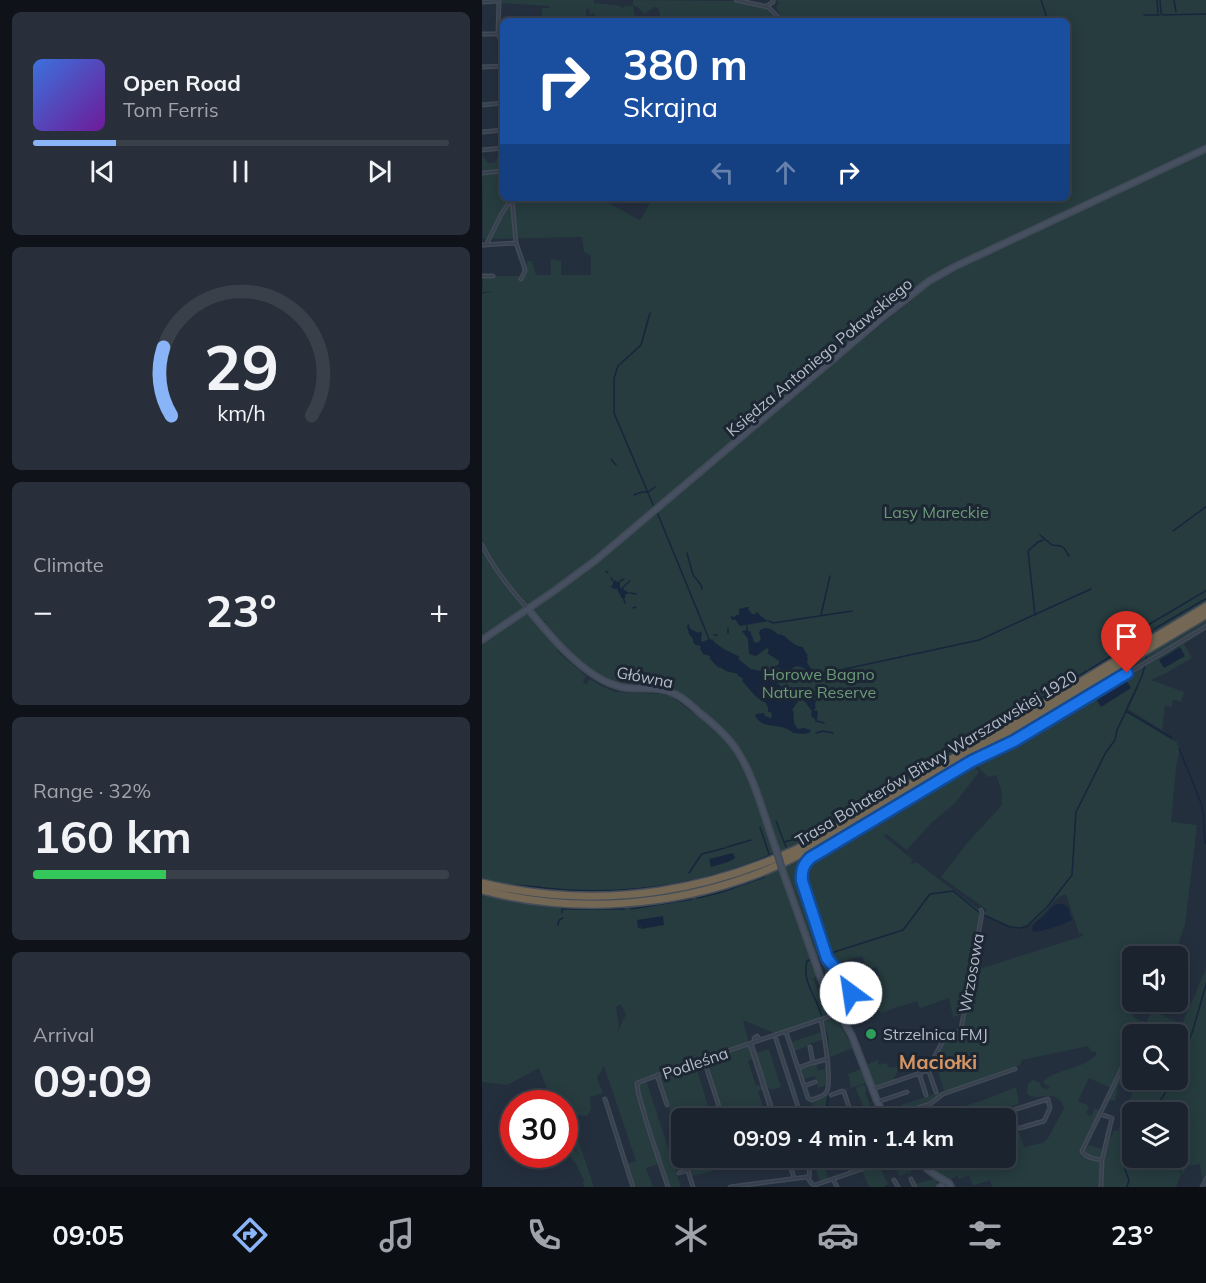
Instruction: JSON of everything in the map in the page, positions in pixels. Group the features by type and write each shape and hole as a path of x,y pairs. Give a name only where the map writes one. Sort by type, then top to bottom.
{"highway":[{"name":"Trasa Bohaterów Bitwy Warszawskiej 1920","path":"482,883 544,894 605,896 671,890 730,876 779,857 827,834 1206,606"},
{"name":"Trasa Bohaterów Bitwy Warszawskiej 1920","path":"482,890 527,899 596,904 647,901 702,891 757,874 811,849 1206,614"}],"main road":[{"name":"Księdza Antoniego Poławskiego","path":"482,640 579,574 929,281 1206,148"},
{"name":"Główna","path":"528,609 561,647 601,679 625,688 659,689 672,692 719,729 734,747 745,765 820,976 852,1036 880,1108"},
{"path":"927,1168 940,1177 942,1185 949,1183 950,1187"}],"street":[{"path":"736,0 766,6 780,18"},
{"path":"766,6 773,0"},
{"path":"482,2 499,1 498,34 500,38"},
{"path":"482,34 498,34"},
{"path":"482,67 500,66"},
{"path":"482,105 500,103"},
{"path":"482,132 500,130"},
{"path":"482,150 500,148"},
{"path":"482,173 500,171"},
{"path":"486,244 510,201"},
{"path":"512,201 516,243 525,271 521,279"},
{"path":"482,245 516,243"},
{"path":"482,276 493,276"},
{"name":"Główna","path":"482,545 501,576 528,609"},
{"path":"838,1010 849,999 851,986 845,976 835,969 827,958 802,881 803,867 810,858 972,761 1014,741 1206,626"},
{"name":"Wrzosowa","path":"928,1069 945,1037 961,1029 982,910"},
{"name":"Podleśna","path":"668,1187 636,1085 638,1082 821,1020 838,1010"},
{"path":"786,1032 808,1098 811,1100 822,1096 827,1091 827,1059 821,1020"},
{"path":"776,1039 798,1108"},
{"path":"750,1044 770,1108"},
{"path":"810,1047 814,1063 827,1059"},
{"path":"704,1059 720,1108"},
{"path":"798,1068 811,1064"},
{"path":"1102,1160 1088,1156 1082,1151 1122,1068"},
{"path":"872,1089 928,1069 936,1092"},
{"path":"918,1108 930,1104 943,1094 1016,1069"},
{"path":"919,1073 926,1095"},
{"path":"657,1075 667,1105"},
{"path":"804,1086 815,1082"},
{"path":"831,1095 844,1092 849,1108"},
{"path":"877,1102 907,1092"},
{"path":"605,1099 633,1187"},
{"path":"1016,1109 1049,1099 1050,1108 1044,1121 1020,1128"},
{"path":"1100,1114 1112,1118 1102,1160 1101,1187"},
{"path":"791,1168 794,1178"},
{"path":"809,1168 809,1178 813,1185 866,1168"},
{"path":"851,1168 852,1172"},
{"path":"679,1173 688,1170 693,1187"},
{"path":"730,1187 809,1178"},
{"path":"1202,1187 1206,1178"},
{"path":"833,1179 837,1187"},
{"path":"911,1179 914,1187"},
{"path":"894,1180 898,1187"}],"green space":[{"path":"502,0 594,0 594,3 621,6 621,8 633,6 635,18 596,18 594,13 591,15 588,8 584,18 569,16 569,18 542,18 542,8 549,8 549,6 501,3"},
{"path":"633,0 732,1 765,8 774,18 658,18 658,8 655,7 645,14 633,5"},
{"path":"776,0 1206,0 1206,145 950,265 927,278 906,293 682,482 675,488 675,491 594,560 482,638 482,294 495,291 482,293 483,277 493,277 494,280 494,276 524,276 527,261 532,261 536,275 551,275 551,259 561,261 561,275 591,275 591,256 584,252 582,237 483,239 482,155 488,163 495,162 500,158 500,201 605,201 640,220 651,201 1070,201 1070,18 782,18 776,7 779,3"},
{"path":"1206,151 1206,630 1184,644 1192,658 1151,680 1184,692 1181,702 1173,699 1172,707 1165,706 1162,730 1128,709 1139,686 1125,711 1180,746 1171,822 1197,825 1185,925 1178,946 1122,946 1122,1012 1132,1012 1135,1018 1143,1022 1142,1024 1122,1024 1122,1065 1111,1088 1089,1078 1078,1101 1089,1106 1086,1114 1091,1116 1095,1108 1100,1111 1081,1155 1099,1162 1099,1187 992,1187 990,1180 973,1186 969,1175 959,1179 957,1176 950,1180 930,1168 1016,1168 1016,1123 1024,1147 1043,1143 1064,1109 1062,1102 1054,1097 1035,1097 1027,1094 1028,1084 1033,1080 1045,1089 1050,1088 1043,1082 1054,1074 1083,1064 1096,1055 1096,1052 1091,1051 1088,1046 1022,1060 1020,1065 939,1095 930,1103 913,1108 902,1108 901,1105 944,1091 937,1068 930,1069 946,1039 959,1031 964,1016 962,1014 953,1017 949,998 920,1008 917,1001 880,1013 871,982 880,979 877,967 867,969 862,956 837,963 832,963 827,956 829,952 812,958 818,975 812,979 820,995 822,993 817,981 819,979 833,1007 833,1011 824,1015 824,1021 836,1018 853,1048 830,1057 832,1078 829,1094 851,1087 848,1074 861,1069 866,1083 827,1096 830,1081 822,1023 819,1020 776,1034 743,1020 753,1059 748,1061 756,1086 761,1085 763,1089 758,1091 763,1108 720,1108 704,1060 695,1063 709,1108 671,1108 671,1114 659,1076 646,1080 671,1156 671,1168 675,1168 681,1187 669,1187 661,1163 646,1168 653,1187 634,1187 627,1164 636,1161 604,1066 597,1078 603,1093 590,1097 591,1109 587,1116 578,1117 578,1090 548,1090 539,1068 507,1085 482,1082 482,643 525,613 529,613 558,652 586,676 583,682 586,685 590,679 616,692 671,696 693,713 697,709 684,698 698,707 673,689 657,685 617,682 597,673 569,650 545,625 545,621 542,622 536,617 533,609 582,576 778,408 944,274","holes":["977,766 988,777 996,775 1001,789 1002,805 968,842 941,877 987,910 983,915 1018,928 1032,923 1056,900 1066,894 1078,935 1082,933 1083,936 973,971 968,1001 964,1010 980,910 916,862 912,864 913,860 884,836 886,834 907,850 931,823 955,803 979,772 975,767","621,1004 626,1014 617,1034 619,1027 616,1007"]},
{"path":"601,677 629,686 667,688 680,695 617,684"},
{"path":"821,961 825,961 846,985 847,997 840,1003 832,989"},
{"path":"1206,969 1207,1176 1203,1185 1200,1164 1188,1166 1188,1102 1129,1102 1132,1096 1132,1090 1188,1090 1188,1024 1182,1024"},
{"path":"1152,1012 1182,1024 1146,1024"},
{"path":"822,1032 822,1040 794,1051 791,1042"},
{"path":"769,1049 781,1087 771,1090 768,1089 756,1053"},
{"path":"878,1060 878,1065 886,1063 890,1068 900,1066 893,1081 874,1087 866,1065"},
{"path":"816,1063 818,1071 826,1068 826,1085 818,1088 815,1076 804,1079 800,1069"},
{"path":"1122,1072 1122,1081 1118,1086 1115,1101 1108,1099"},
{"path":"865,1086 870,1105 864,1108 857,1087"},
{"path":"1016,1087 1019,1104 1011,1108 958,1108"},
{"path":"827,1096 826,1108 813,1108 811,1102"},
{"path":"1121,1123 1122,1168 1176,1168 1181,1174 1176,1187 1102,1187 1106,1152 1113,1131 1118,1131"},
{"path":"578,1140 594,1187 584,1187 584,1180 578,1168 578,1154 580,1157"},
{"path":"1090,1145 1103,1150 1101,1156 1097,1158 1088,1155 1085,1151"},
{"path":"688,1168 719,1169 702,1174 691,1176"},
{"path":"815,1168 825,1168 828,1178 820,1181"},
{"path":"880,1168 888,1184 883,1187 869,1187 862,1171"},
{"path":"896,1168 916,1168 909,1172 915,1184 933,1179 925,1172 926,1170 938,1180 938,1185 936,1187 915,1187 908,1172 900,1176"}],"water":[{"path":"615,580 620,581 620,588 623,587 630,593 626,594 624,600 617,589 609,586 612,586"},
{"path":"749,607 752,614 757,612 769,621 740,626 736,620 732,620 730,616 739,615 739,609"},
{"path":"689,623 692,630 699,633 702,631 701,641 713,640 740,657 738,659 751,669 760,671 761,667 772,682 775,681 789,696 799,700 792,710 794,723 798,729 811,730 809,733 793,733 759,721 756,714 764,713 765,716 772,717 766,703 753,694 738,674 719,668 710,656 703,654 701,646 693,642 689,634 687,626"},
{"path":"765,628 803,647 808,655 807,663 813,671 807,673 804,668 797,666 785,672 775,667 779,661 767,653 769,650 767,648 756,656 749,654 748,639 742,631 751,632 753,641 756,643 761,639 760,630"},
{"path":"1180,647 1185,656 1164,668 1159,660"},
{"path":"1126,680 1131,688 1101,707 1096,699"},
{"path":"806,694 816,696 814,699 816,708 814,709 818,714 816,723 811,716 812,711 801,699"},
{"path":"733,853 735,858 711,867 709,859"},
{"path":"1063,904 1069,908 1072,920 1053,928 1033,931 1032,927 1036,922 1054,905"},
{"path":"663,916 664,925 638,928 637,920"}],"waterway":[{"path":"1041,0 1046,15"},
{"path":"1157,0 1158,13"},
{"path":"1160,0 1163,15 1207,14"},
{"path":"1174,0 1176,12"},
{"path":"1144,15 1160,15"},
{"path":"650,313 641,345 618,366 614,378 614,413 654,507"},
{"path":"611,459 616,465"},
{"path":"634,495 648,492 655,487"},
{"path":"1173,531 1207,506"},
{"path":"657,512 709,639"},
{"path":"1040,535 1052,545 1064,548 1069,556"},
{"path":"1035,615 1028,551 1043,540"},
{"path":"687,553 693,575 702,589"},
{"path":"821,615 830,576"},
{"path":"620,581 624,579"},
{"path":"623,587 630,581"},
{"path":"813,671 822,674 979,640 1091,589"},
{"path":"1148,625 1207,590"},
{"path":"630,593 636,594"},
{"path":"1154,629 1207,598"},
{"path":"769,621 773,623 852,611"},
{"path":"533,619 550,640 586,673"},
{"path":"728,628 728,633"},
{"path":"1089,670 1152,631"},
{"path":"1146,658 1147,654"},
{"path":"1145,665 1126,711 1172,738"},
{"path":"1033,703 1087,671"},
{"path":"593,678 623,690 671,695 694,711"},
{"path":"975,737 1031,704"},
{"path":"984,915 1010,927 1027,926 1047,907 1072,875 1076,812 1106,752 1115,740 1126,711"},
{"path":"817,721 824,723"},
{"path":"816,733 823,731 833,733"},
{"path":"909,775 972,738"},
{"path":"1179,748 1201,803 1205,843 1207,843"},
{"path":"844,814 907,777"},
{"path":"786,847 784,842 803,837 842,815"},
{"path":"776,821 784,842"},
{"path":"760,827 769,854"},
{"path":"727,847 751,840"},
{"path":"702,854 725,848"},
{"path":"513,885 594,891 648,888 726,872 775,853"},
{"path":"689,873 701,855"},
{"path":"697,898 719,893 764,877"},
{"path":"828,954 903,930 930,894 953,891 980,913"},
{"path":"631,909 692,899"},
{"path":"562,913 562,909 624,909"},
{"path":"558,925 559,920 563,918"},
{"path":"810,960 807,961 806,976 822,1017"},
{"path":"1188,1041 1207,981"},
{"path":"823,1022 827,1036 831,1079 826,1108"},
{"path":"1159,1102 1166,1090"},
{"path":"1124,1168 1129,1180 1127,1187"}],"place":[{"name":"Strzelnica FMJ","path":"871,1034"}],"district":[{"name":"Maciołki","path":"938,1061"}],"route":[{"path":"851,993 850,983 827,958 802,881 803,867 806,862 972,761 1014,741 1127,673"}],"park label":[{"name":"Lasy Mareckie","path":"936,512"},
{"name":"Horowe Bagno Nature Reserve","path":"819,683"}]}
